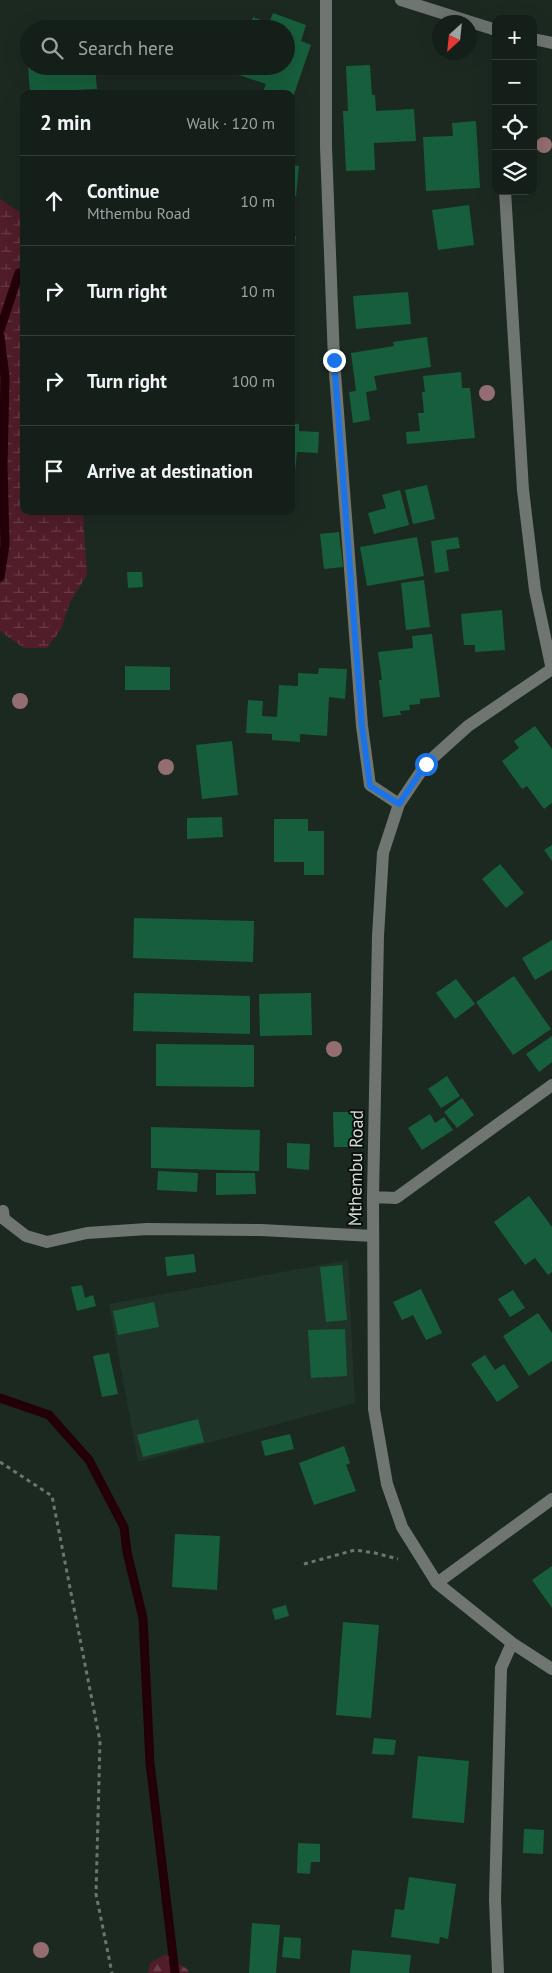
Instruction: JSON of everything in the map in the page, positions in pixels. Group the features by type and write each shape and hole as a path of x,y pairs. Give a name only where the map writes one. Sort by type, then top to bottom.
{"street":[{"path":"326,0 326,147 334,360 362,726 370,786 399,804"},
{"path":"401,0 492,29"},
{"path":"537,40 552,43"},
{"path":"505,195 523,490 535,590 552,669"},
{"name":"Mthembu Road","path":"552,669 468,726 426,764 399,804 383,853 378,936 373,1197 374,1409 387,1484 402,1527 437,1583 512,1643 552,1669"},
{"path":"373,1197 396,1198 552,1085"},
{"path":"3,1211 4,1219 26,1236 47,1242 87,1233 147,1229 261,1230 373,1236"},
{"path":"437,1583 552,1499"},
{"path":"498,1973 495,1900 501,1668 512,1643"}],"path":[{"path":"0,1462 52,1496 100,1741 96,1894 112,1973"},
{"path":"304,1564 355,1550 400,1560 420,1556"}],"shaded area":[{"path":"348,1260 355,1403 138,1462 109,1304"}],"green space":[{"path":"0,199 20,212 20,515 83,515 87,575 70,602 61,629 47,648 24,648 0,631"},
{"path":"166,1954 188,1970 189,1973 148,1973 150,1963"}],"building":[{"path":"273,13 292,20 270,20"},
{"path":"295,21 306,25 301,41 311,45 295,91 264,90 266,84 239,75 295,75"},
{"path":"370,65 372,95 375,95 376,111 414,109 416,141 374,143 375,170 346,171 343,111 348,111 346,66"},
{"path":"29,75 96,75 97,89 30,90"},
{"path":"476,121 480,188 426,191 423,137 453,136 452,123"},
{"path":"295,166 299,166 295,196"},
{"path":"469,205 474,245 438,250 432,210"},
{"path":"408,292 411,324 356,329 353,296"},
{"path":"427,337 431,367 374,376 377,390 366,392 370,420 353,423 349,392 356,391 351,353 394,346 393,342"},
{"path":"461,372 462,388 470,388 475,438 407,444 406,432 420,431 418,413 424,413 422,392 425,392 423,376"},
{"path":"295,424 299,424 299,431 319,432 318,453 297,452 295,472"},
{"path":"427,485 435,519 413,524 405,490"},
{"path":"400,490 409,525 374,534 368,513 386,508 382,495"},
{"path":"339,532 343,567 324,569 320,534"},
{"path":"417,537 424,576 367,586 360,547"},
{"path":"458,537 460,548 446,550 449,571 435,573 431,541"},
{"path":"127,572 142,572 143,587 128,588"},
{"path":"424,580 430,627 406,630 401,583"},
{"path":"502,610 505,650 475,652 475,645 464,645 461,614"},
{"path":"432,634 440,697 420,699 420,704 409,705 410,710 400,711 401,715 383,717 379,680 382,680 378,652 413,648 412,636"},
{"path":"125,666 170,667 170,690 125,690"},
{"path":"319,668 347,669 345,699 329,697 327,736 300,734 300,742 272,740 272,734 246,733 248,700 263,701 262,716 277,717 279,685 298,686 298,673 318,674"},
{"path":"535,726 552,749 552,803 544,809 527,786 522,789 502,761 519,748 514,741"},
{"path":"232,741 238,795 202,799 196,745"},
{"path":"222,817 223,837 187,839 187,818"},
{"path":"274,819 308,819 308,831 324,831 324,875 304,875 304,862 274,862"},
{"path":"552,845 552,861 544,850"},
{"path":"500,864 524,893 506,908 482,879"},
{"path":"134,918 254,921 253,962 133,958"},
{"path":"552,940 552,970 535,980 522,958"},
{"path":"514,976 551,1029 513,1055 476,1002"},
{"path":"456,979 475,1004 455,1019 436,993"},
{"path":"134,993 250,996 250,1034 133,1031"},
{"path":"311,993 312,1035 260,1036 259,994"},
{"path":"552,1036 552,1062 539,1072 526,1054"},
{"path":"156,1044 254,1045 254,1087 156,1086"},
{"path":"447,1076 460,1096 441,1108 428,1089"},
{"path":"462,1098 474,1115 457,1128 444,1112"},
{"path":"333,1112 354,1112 354,1147 334,1147"},
{"path":"430,1114 435,1123 444,1117 453,1130 422,1150 408,1128"},
{"path":"151,1127 260,1130 259,1171 151,1168"},
{"path":"287,1143 310,1144 309,1170 287,1168"},
{"path":"158,1171 198,1173 197,1192 157,1190"},
{"path":"216,1173 255,1173 256,1194 216,1195"},
{"path":"529,1196 552,1227 552,1272 548,1275 535,1258 525,1265 494,1222"},
{"path":"194,1254 196,1272 167,1276 165,1257"},
{"path":"342,1265 347,1320 326,1322 320,1267"},
{"path":"82,1285 85,1298 93,1295 96,1306 77,1311 71,1287"},
{"path":"421,1289 442,1333 426,1340 413,1315 402,1320 393,1302"},
{"path":"513,1290 525,1308 510,1317 498,1299"},
{"path":"154,1302 159,1327 118,1335 113,1311"},
{"path":"538,1313 552,1333 552,1361 529,1376 503,1336"},
{"path":"345,1329 347,1376 311,1378 308,1330"},
{"path":"109,1353 118,1394 102,1397 93,1356"},
{"path":"485,1355 495,1370 504,1364 519,1387 497,1402 471,1364"},
{"path":"198,1419 204,1442 143,1457 137,1435"},
{"path":"290,1434 294,1449 265,1456 261,1441"},
{"path":"344,1446 350,1463 346,1465 356,1491 314,1505 299,1463"},
{"path":"175,1534 220,1536 217,1590 172,1587"},
{"path":"552,1566 552,1608 532,1580"},
{"path":"286,1605 289,1616 275,1620 272,1609"},
{"path":"343,1622 379,1625 371,1718 336,1715"},
{"path":"374,1738 396,1740 394,1755 372,1754"},
{"path":"418,1756 469,1761 464,1823 412,1818"},
{"path":"524,1829 544,1830 543,1854 523,1853"},
{"path":"298,1843 320,1844 320,1862 311,1862 310,1874 297,1873"},
{"path":"409,1877 456,1884 448,1939 440,1937 439,1944 391,1937 395,1909 404,1910"},
{"path":"252,1923 280,1925 276,1973 249,1973"},
{"path":"284,1937 301,1938 300,1959 282,1957"},
{"path":"352,1950 411,1955 409,1973 350,1973"}],"waterway":[{"path":"0,330 19,273"},
{"path":"0,337 5,377 3,466 5,545 0,577"},
{"path":"0,1398 49,1415 89,1460 124,1527 127,1552 143,1618 150,1763 175,1973"}],"route":[{"path":"334,360 362,726 370,786 399,804 426,764"}]}
